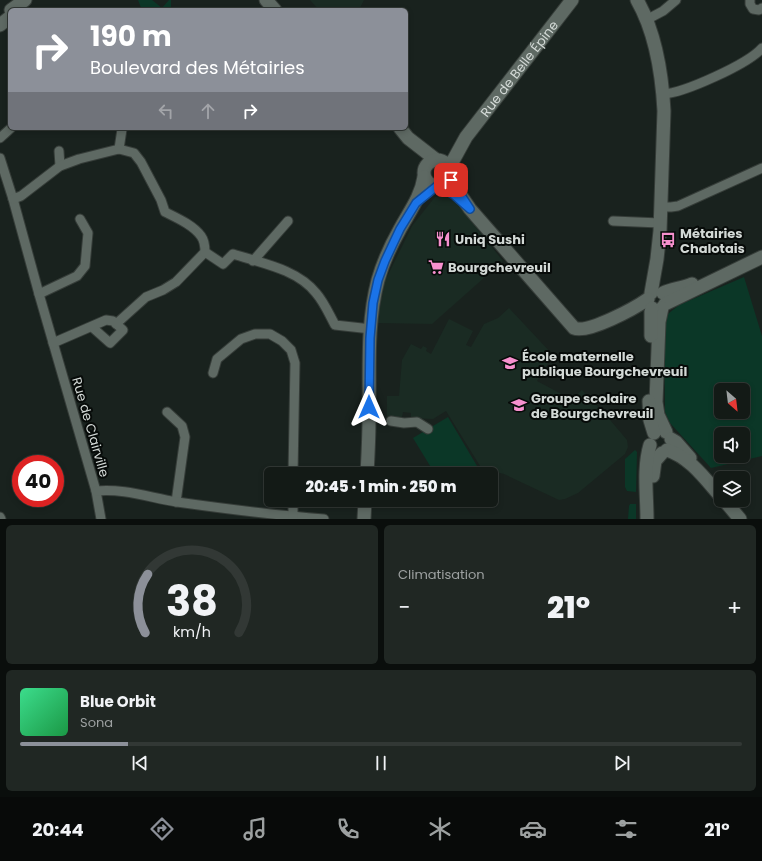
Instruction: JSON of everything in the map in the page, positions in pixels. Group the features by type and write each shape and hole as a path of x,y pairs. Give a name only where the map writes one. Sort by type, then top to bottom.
{"street":[{"path":"19,8 26,0"},
{"path":"13,8 26,0"},
{"path":"266,0 272,8"},
{"name":"Rue de Belle Épine","path":"416,203 444,179 466,137 572,0"},
{"path":"637,0 646,20 658,58 664,112 658,259 657,300 659,322 656,402 662,442 653,470 648,519"},
{"path":"646,20 663,11 676,0"},
{"path":"750,0 751,7 761,10"},
{"path":"0,18 8,12"},
{"path":"663,94 674,92 709,80 754,55 762,48"},
{"path":"0,138 9,130"},
{"path":"119,149 122,130"},
{"path":"404,133 431,166 431,185 444,179"},
{"name":"Rue de Belle Épine","path":"367,467 371,329 373,303 380,272 400,229 416,203 431,166 466,137"},
{"path":"13,199 21,196 60,166 78,159 119,149 134,153 141,162 166,212 183,221 201,236 206,252 223,264 233,254 293,274 317,293 335,325 371,329"},
{"path":"59,151 60,166"},
{"name":"Rue de Clairville","path":"0,158 96,491 101,519"},
{"path":"431,166 444,161 444,179 574,328 586,328 616,317 641,313 657,300 731,271 762,257"},
{"path":"660,207 678,206 762,168"},
{"path":"38,294 77,276 84,266 88,233 80,219"},
{"path":"254,261 288,221"},
{"path":"613,221 660,223"},
{"path":"116,324 146,297 163,290 176,282 206,252"},
{"path":"53,343 92,326 106,320 110,320 123,330 110,343 92,326"},
{"path":"213,373 217,359 241,339 255,334 270,334 282,341 291,350 295,363 293,467"},
{"path":"167,412 182,426 185,438 176,502"},
{"path":"391,421 404,423 416,422 428,429"},
{"path":"662,442 683,457 714,489"},
{"path":"96,491 108,490 176,502 293,517 324,519"},
{"path":"293,507 293,517"},
{"path":"364,519 365,507"},
{"path":"730,507 740,519"}],"shaded area":[{"path":"310,0 364,0 360,8 317,8"},
{"path":"450,195 503,261 432,324 377,323 385,281 412,226 435,197"},
{"name":"Groupe scolaire de Bourgchevreuil","path":"509,308 553,355 537,381 567,397 569,396 573,398 582,390 627,440 628,447 625,454 578,493 565,499 559,500 498,472 498,467 481,467 446,411 433,419 411,418 411,413 403,412 402,417 387,417 387,396 399,396 402,360 411,344 421,349 423,346 427,348 426,351 431,354 449,319 473,331 466,345 471,347 484,324 498,318"}],"green space":[{"path":"138,0 152,0 162,8 141,8"},
{"path":"169,0 171,0 171,8 162,8"},
{"path":"744,277 762,336 762,456 750,459 750,427 714,427 714,463 732,463 711,468 670,423 665,412 664,323 668,314 679,305"},
{"path":"448,417 478,467 431,467 413,438"},
{"path":"635,450 637,452 636,492 627,491 625,487 625,459"},
{"path":"630,504 636,504 636,519 628,519"}],"place":[{"name":"Uniq Sushi","path":"443,239"},
{"name":"Métairies Chalotais","path":"668,240"},
{"name":"Bourgchevreuil","path":"436,267"},
{"name":"École maternelle publique Bourgchevreuil","path":"510,363"},
{"name":"Groupe scolaire de Bourgchevreuil","path":"519,405"}],"route":[{"path":"369,407 370,338 373,303 380,272 400,229 416,203 437,186 440,186 454,195 470,209 451,180"}]}
